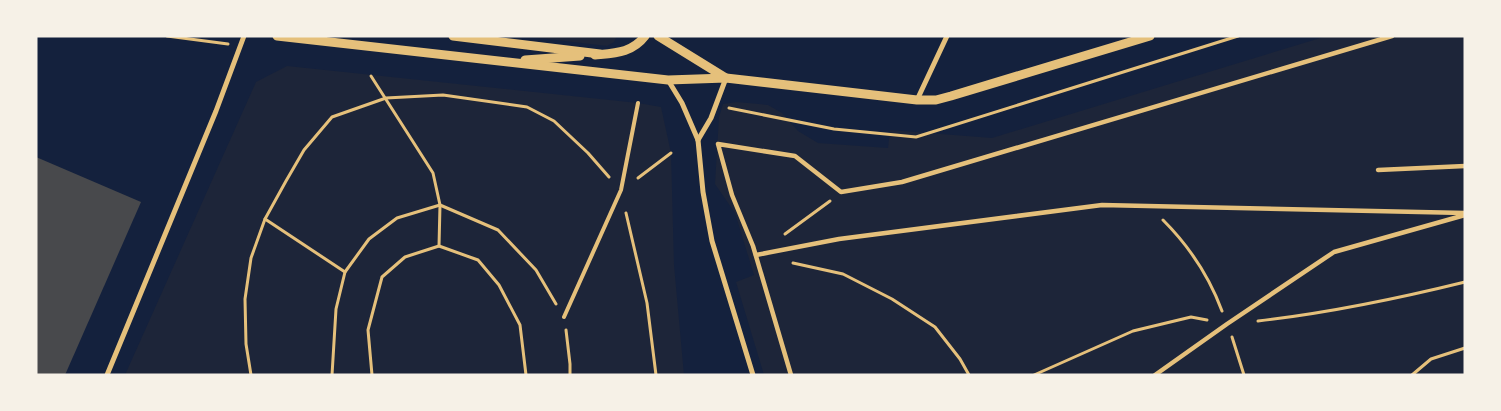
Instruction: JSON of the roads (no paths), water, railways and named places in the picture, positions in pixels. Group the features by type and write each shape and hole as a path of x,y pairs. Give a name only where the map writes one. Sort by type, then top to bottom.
{"street":[{"path":"107,375 216,111 244,36"},
{"path":"277,36 668,80 726,78 917,100 936,100 951,96 1150,36"},
{"path":"332,41 345,36"},
{"path":"453,36 600,54"},
{"path":"503,61 624,52 639,44 645,36"},
{"path":"658,36 726,78"},
{"path":"917,100 947,36"},
{"path":"792,375 756,255 732,195 718,144 795,156 841,192 902,182 1392,36"},
{"path":"698,140 711,118 726,78"},
{"path":"668,80 682,104 698,140 703,192 712,241 753,375"},
{"path":"1378,170 1465,166"},
{"path":"756,255 840,239 1102,205 1465,214"},
{"path":"1155,375 1334,252 1465,214"}],"lane":[{"path":"564,317 621,190 638,103"}]}
